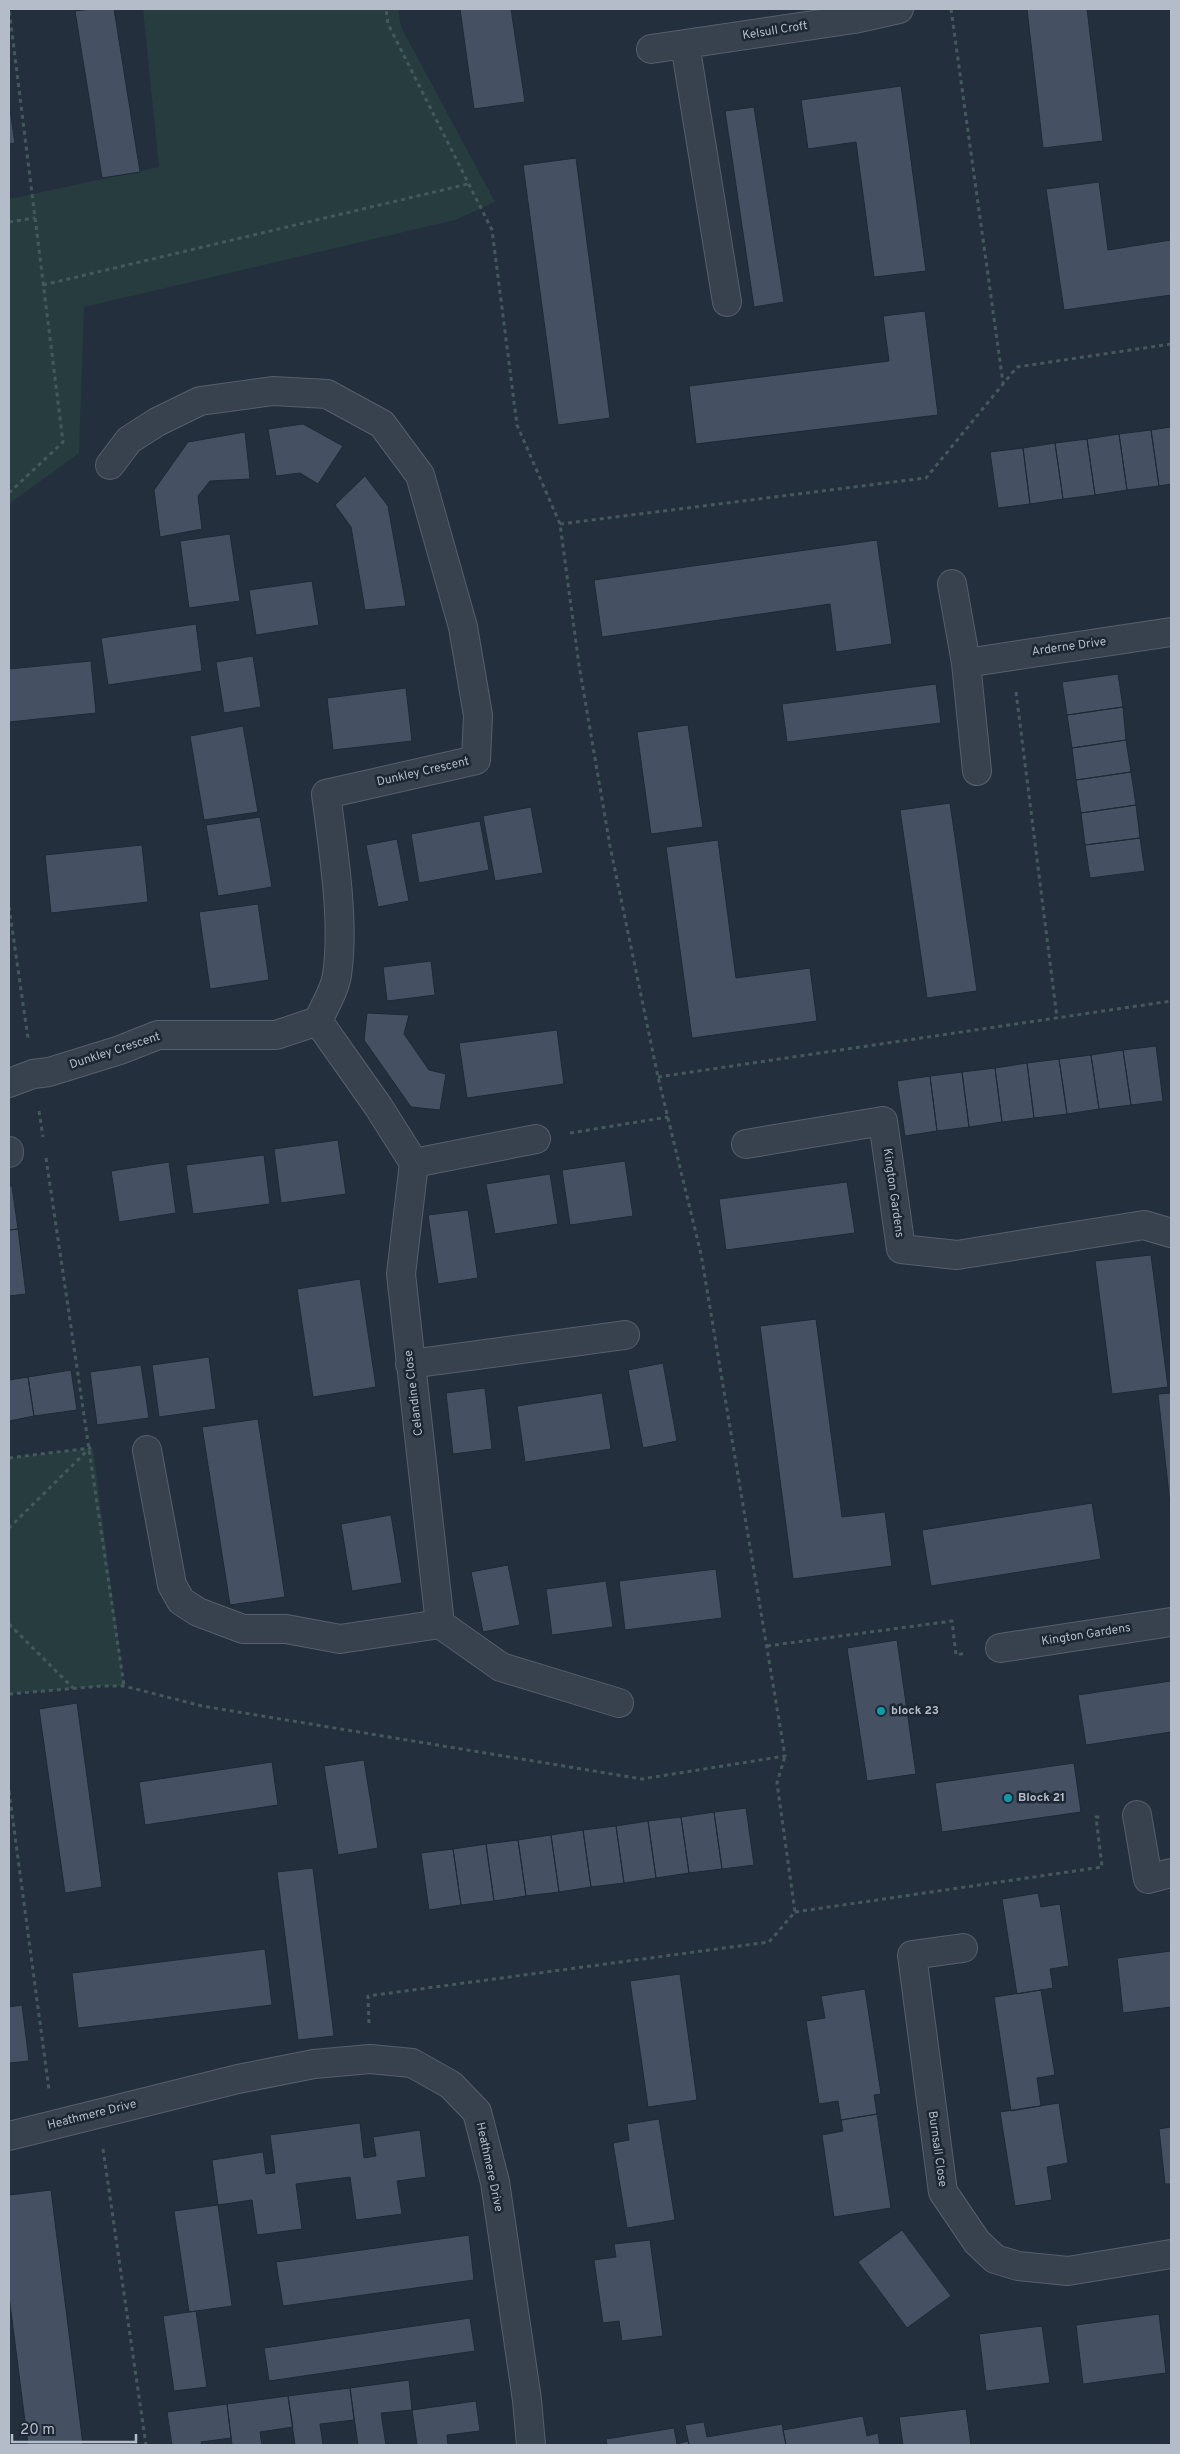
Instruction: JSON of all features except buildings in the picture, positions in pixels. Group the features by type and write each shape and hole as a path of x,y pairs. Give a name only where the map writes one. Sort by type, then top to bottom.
{"street":[{"name":"Kelsull Croft","path":"651,49 854,19 899,9"},
{"path":"685,44 727,302"},
{"name":"Dunkley Crescent","path":"21,1078 94,1059 158,1035 276,1035 318,1021 337,977 340,940 333,848 326,794 476,760 478,715 462,627 420,475 382,424 326,394 273,391 200,401 128,440 110,465"},
{"path":"952,584 966,663 977,772"},
{"name":"Arderne Drive","path":"966,663 1171,632"},
{"path":"318,1021 378,1106 414,1163 536,1139"},
{"name":"Kington Gardens","path":"746,1144 883,1121 901,1249 957,1255 1144,1225 1171,1233"},
{"name":"Celandine Close","path":"414,1163 401,1274 440,1624"},
{"path":"410,1364 625,1335"},
{"path":"147,1450 172,1585 182,1601 198,1612 243,1629 286,1629 340,1639 440,1624 501,1667 619,1703"},
{"name":"Kington Gardens","path":"1000,1648 1171,1622"},
{"path":"1137,1815 1148,1879 1171,1873"},
{"name":"Burnsall Close","path":"964,1948 912,1956 943,2192 977,2242 995,2259 1018,2266 1068,2271 1171,2254"},
{"name":"Heathmere Drive","path":"9,2136 238,2079 314,2064 370,2059 412,2063 451,2085 477,2112 495,2182 527,2400 531,2445"}],"path":[{"path":"9,9 63,442 9,493"},
{"path":"951,9 1003,384"},
{"path":"43,285 469,184"},
{"path":"9,222 35,218"},
{"path":"560,524 926,478 1017,367 1171,344"},
{"path":"1011,655 1058,1018"},
{"path":"9,907 21,1078 44,1144"},
{"path":"658,1077 1171,1002"},
{"path":"536,1139 668,1117"},
{"path":"45,1154 124,1686"},
{"path":"9,1458 90,1448"},
{"path":"9,1528 90,1448"},
{"path":"767,1646 952,1620 956,1655 1000,1648"},
{"path":"9,1624 74,1688"},
{"path":"785,1756 777,1783 795,1912"},
{"path":"9,1791 53,2124"},
{"path":"370,2059 368,1996 769,1942 795,1912 1102,1867 1096,1817 1137,1815"},
{"path":"98,2113 146,2445"}],"green space":[{"path":"143,9 398,9 401,27 495,202 455,220 84,307 79,453 9,504 9,199 159,167"},
{"path":"93,1448 124,1686 102,1686 9,1694 9,1458"}],"place":[{"name":"block 23","path":"881,1711"},
{"name":"Block 21","path":"1008,1798"}]}
